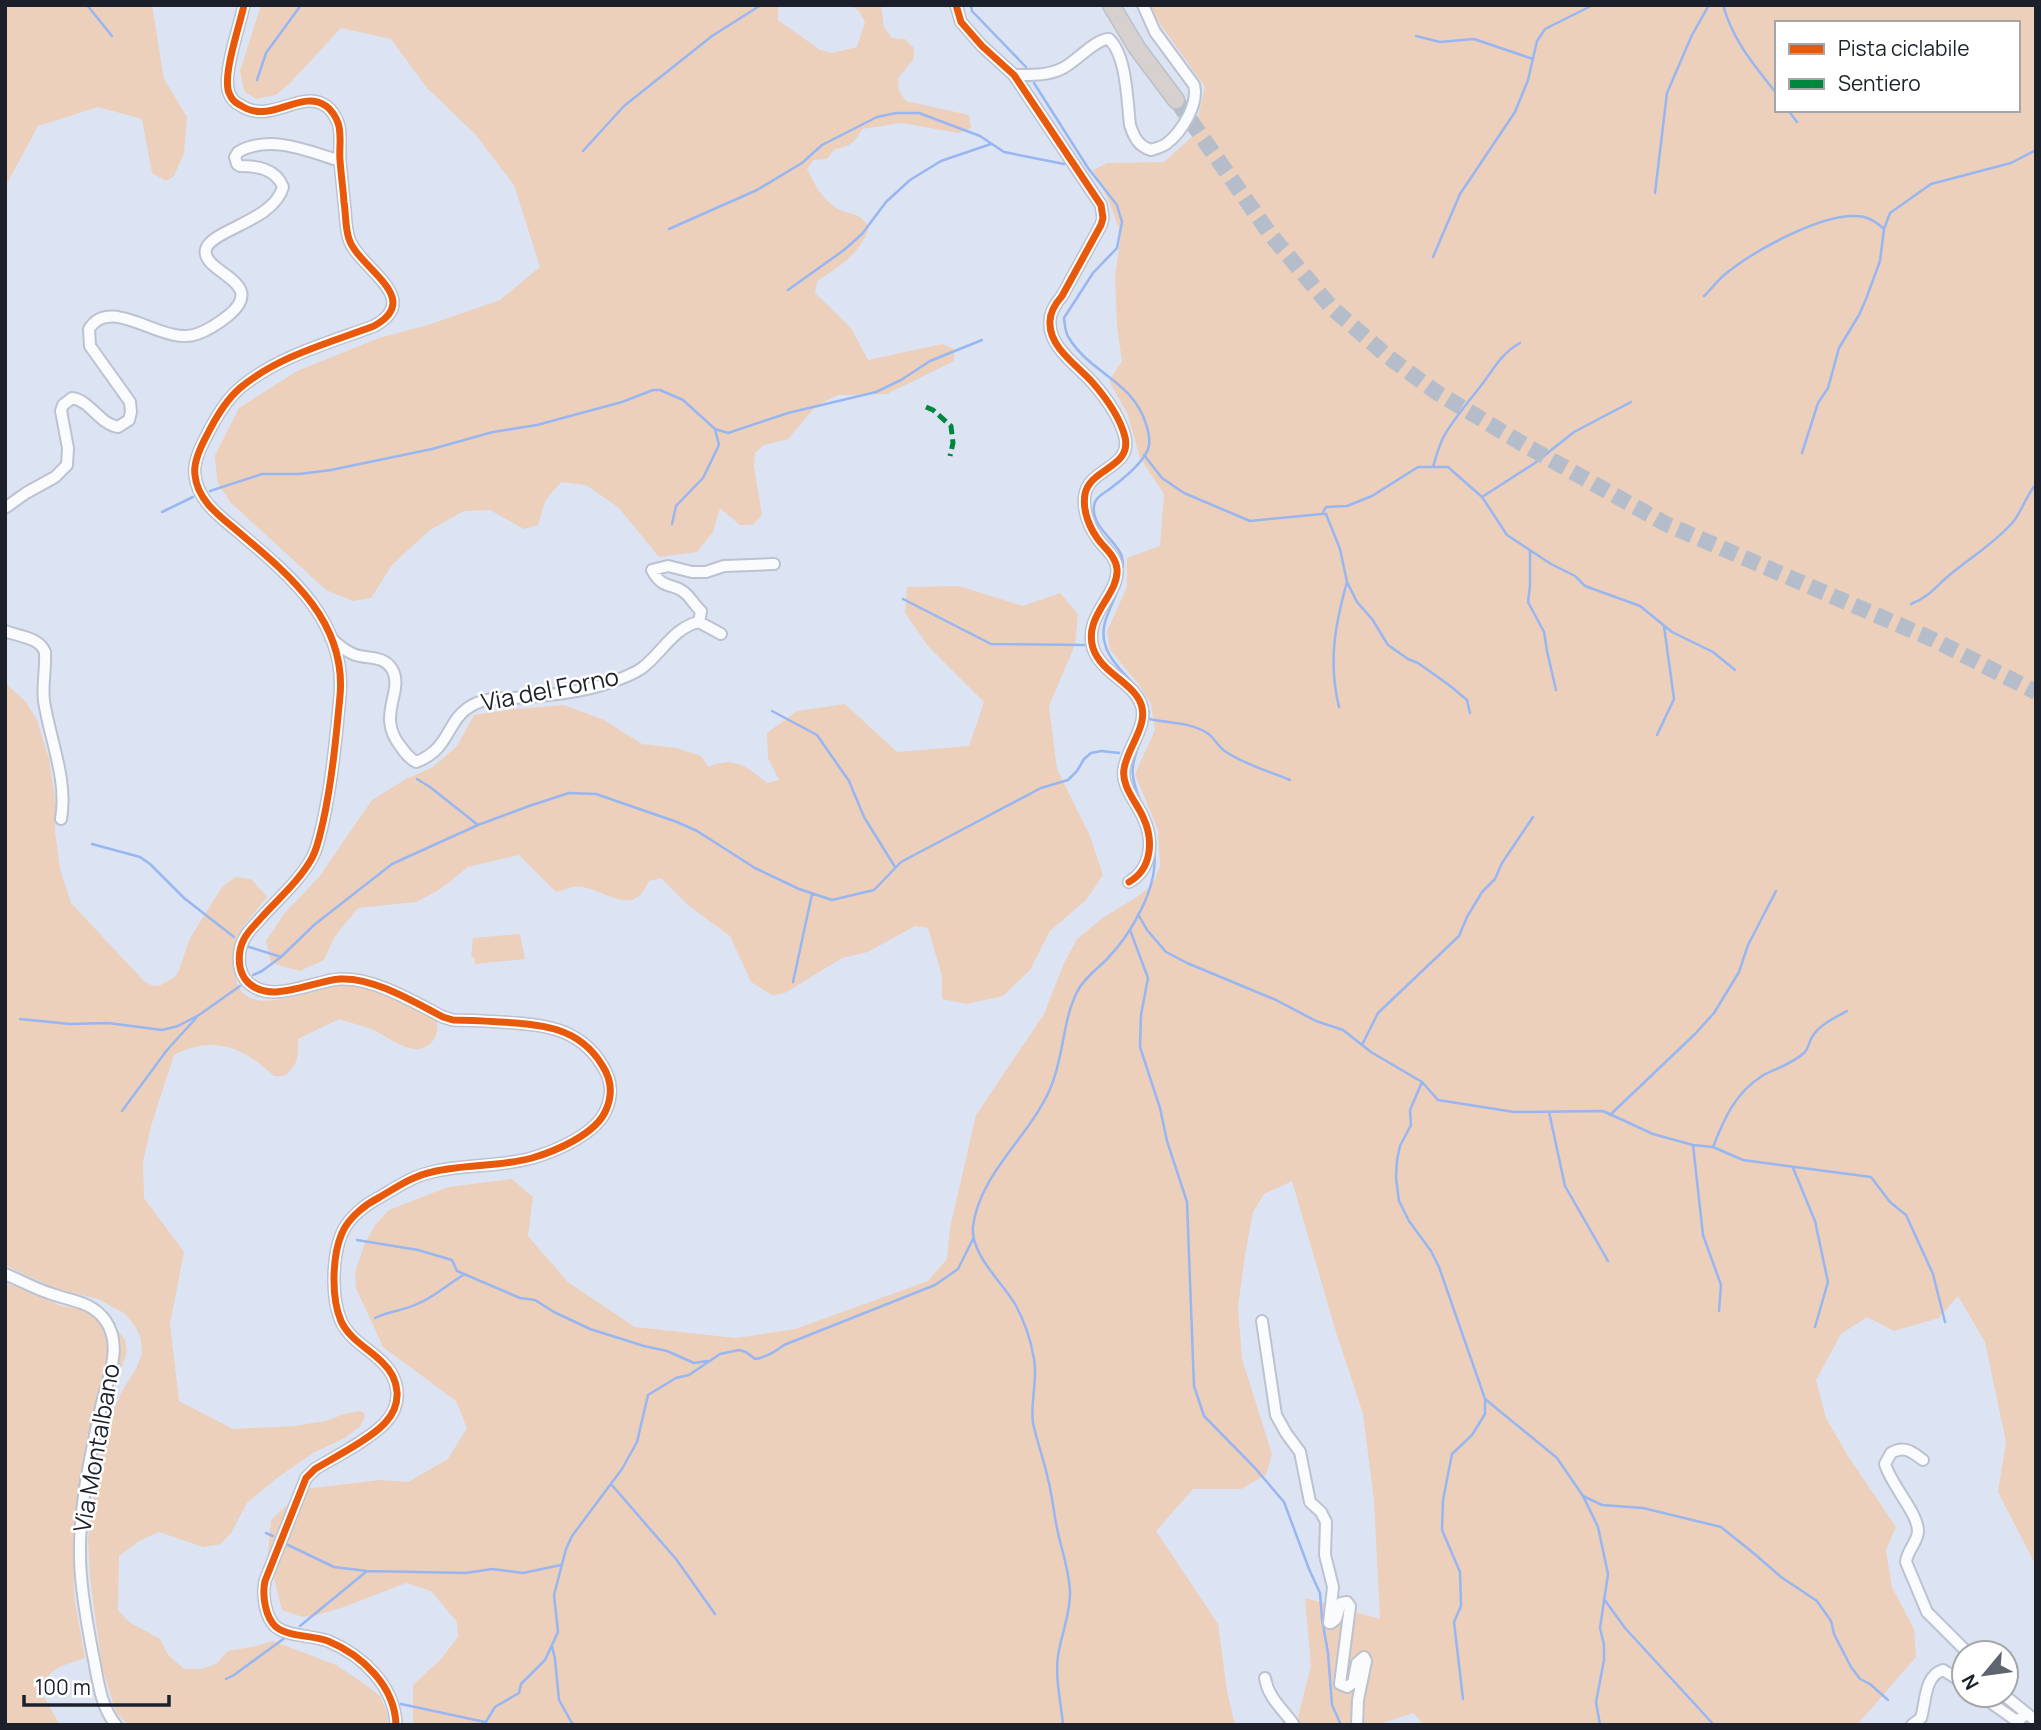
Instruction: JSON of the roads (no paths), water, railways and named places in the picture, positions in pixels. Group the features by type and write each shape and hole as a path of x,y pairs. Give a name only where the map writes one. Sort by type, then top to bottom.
{"highway":[{"path":"1111,5 1137,48 1176,100"}],"street":[{"path":"244,5 229,67 229,94 236,103 256,112 268,112 308,101 316,101 326,106 339,124 346,229 350,242 386,285 393,304 391,313 385,320 277,363 238,389 214,420 195,467 198,486 209,505 299,585 319,614 330,638 340,673 330,779 319,841 313,858 246,934 239,961 241,970 246,979 265,993 277,993 326,981 354,979 389,990 453,1020 537,1024 562,1030 594,1053 609,1077 611,1086 607,1109 602,1118 582,1136 532,1158 432,1172 412,1178 372,1201 357,1213 342,1232 335,1260 334,1286 341,1321 349,1333 385,1364 396,1387 398,1405 384,1424 315,1469 306,1478 264,1587 269,1617 275,1626 328,1641 356,1657 372,1671 388,1693 396,1725"},
{"path":"956,5 961,22 982,46 1014,75 1103,211 1101,225 1055,305 1049,323 1061,349 1093,383 1114,412 1125,436 1122,457 1088,485 1085,510 1090,526 1112,556 1117,570 1116,580 1094,622 1091,640 1094,652 1104,667 1138,698 1142,709 1140,725 1126,758 1123,774 1144,818 1150,851 1142,871 1129,883"},
{"path":"1014,75 1044,75 1061,69 1102,39 1109,39 1120,58 1133,135 1144,148 1151,149 1167,143 1182,127 1196,93 1194,85 1155,32 1143,5"},
{"path":"5,508 55,477 67,465 68,448 61,411 67,401 72,398 81,399 109,425 117,427 129,420 130,402 90,346 89,329 98,318 104,315 116,316 181,337 206,331 236,309 240,301 239,288 205,252 217,238 253,219 277,201 283,187 276,175 268,170 237,164 234,157 237,152 271,144 289,146 340,161"},
{"path":"721,634 699,622 701,611 683,591 660,582 652,570 668,566 692,572 706,572 724,566 774,564"},
{"name":"Via del Forno","path":"330,638 355,655 377,658 390,666 395,675 389,717 391,733 409,758 416,762 439,748 457,718 470,706 485,700 547,696 601,685 639,670 677,634 690,624 699,622"},
{"path":"5,631 36,640 46,652 43,698 60,774 64,806 61,819"},
{"name":"Via Montalbano","path":"5,1274 95,1309 107,1322 111,1335 113,1360 85,1485 80,1543 81,1576 98,1681 106,1710 116,1725"},
{"path":"1262,1321 1276,1415 1300,1452 1310,1502 1321,1512 1326,1522 1325,1555 1333,1587 1329,1623 1336,1619 1342,1603 1347,1601 1350,1606 1340,1684 1347,1687 1353,1683 1357,1663 1363,1657 1366,1661 1358,1700 1357,1725"},
{"path":"1923,1460 1910,1450 1903,1449 1891,1453 1885,1464 1888,1475 1918,1527 1917,1538 1907,1554 1906,1562 1919,1596 1927,1612 1954,1639"},
{"path":"1912,1725 1921,1718 1930,1681 1935,1674 1943,1671 1950,1675"},
{"path":"1265,1678 1267,1688 1276,1703 1294,1725"},
{"path":"2000,1709 2014,1719 2020,1720 2026,1714"},
{"path":"2020,1709 2036,1721"}],"waterway":[{"path":"87,5 112,36"},
{"path":"257,80 266,53 301,5"},
{"path":"583,151 624,106 712,36 761,5"},
{"path":"971,5 972,11 1026,67"},
{"path":"1433,257 1460,194 1515,112 1528,80 1537,41 1545,29 1593,5"},
{"path":"1655,193 1667,93 1692,35 1709,5"},
{"path":"1723,5 1738,41 1775,92"},
{"path":"1416,36 1440,42 1474,39 1533,59"},
{"path":"1034,83 1088,168 1117,205 1122,222 1117,248 1093,273 1064,318 1067,334 1078,350 1131,397 1140,409 1148,432 1149,445 1144,457 1098,498 1094,510 1099,525 1122,557 1123,569 1105,623 1105,644 1114,661 1136,687"},
{"path":"1790,112 1797,122"},
{"path":"669,229 757,190 802,163 822,145 877,117 896,113 919,113 980,136 1004,152 1064,164"},
{"path":"788,290 862,234 886,202 910,180 941,161 991,144"},
{"path":"1802,453 1818,403 1828,388 1839,348 1859,315 1880,261 1884,229 1890,213 1931,184 2011,163 2036,150"},
{"path":"1704,296 1720,278 1767,246 1823,221 1841,217 1864,217 1884,229"},
{"path":"210,491 262,474 299,474 331,470 432,449 493,432 537,425 622,402 653,390 660,390 683,400 715,429 728,433 788,413 876,392 930,361 982,340"},
{"path":"1433,467 1442,440 1453,422 1499,361 1520,343"},
{"path":"1482,497 1535,463 1574,432 1631,402"},
{"path":"672,524 676,506 703,478 719,445 715,429"},
{"path":"1144,455 1162,478 1184,493 1250,521 1322,514 1326,507 1347,506 1372,496 1418,467 1448,467 1482,497 1507,535 1551,564 1575,576 1585,586 1640,606 1672,632 1713,652 1735,670"},
{"path":"1911,604 1930,593 2006,530 2036,484"},
{"path":"162,512 193,497"},
{"path":"1322,514 1326,514 1340,549 1347,582 1357,602 1372,619 1388,645 1449,685 1467,700 1470,713"},
{"path":"1530,551 1528,602 1544,632 1556,690"},
{"path":"1339,707 1334,675 1334,644 1347,582"},
{"path":"903,599 991,644 1084,645"},
{"path":"1657,735 1674,699 1664,626"},
{"path":"1147,708 1147,722"},
{"path":"772,711 817,735 849,781 864,817 895,867"},
{"path":"1149,719 1200,729 1234,757 1290,780"},
{"path":"1140,741 1132,771 1140,801"},
{"path":"253,975 281,957 314,925 392,864 478,825 569,793 596,794 677,822 697,831 755,868 799,889 832,900 874,890 901,862 1041,788 1068,780 1091,753 1119,753"},
{"path":"417,779 478,825"},
{"path":"1362,1045 1378,1013 1459,936 1482,892 1495,879 1502,863 1533,817"},
{"path":"92,844 140,857 184,898 234,937"},
{"path":"1063,1725 1057,1665 1069,1610 1070,1587 1050,1486 1033,1423 1034,1359 1029,1338 1015,1304 976,1247 973,1226 985,1189 1031,1123 1050,1089 1058,1065 1068,1015 1077,992 1115,950 1141,910 1152,880 1154,852"},
{"path":"1610,1115 1714,1013 1739,972 1748,945 1776,891"},
{"path":"793,982 812,894"},
{"path":"1138,914 1147,930 1166,952 1276,1000 1316,1021 1343,1030 1371,1052 1422,1082 1438,1100 1514,1112 1603,1111 1653,1134 1693,1145 1713,1147 1743,1160 1871,1177 1890,1202 1906,1215 1933,1274 1945,1322"},
{"path":"1130,930 1148,978 1141,1015 1140,1047 1187,1202 1194,1386 1204,1416 1284,1502 1320,1593 1332,1705 1341,1725"},
{"path":"246,946 281,957"},
{"path":"20,1019 70,1024 108,1023 162,1030 178,1026 199,1015 240,986"},
{"path":"1713,1147 1726,1117 1744,1090 1762,1076 1800,1056 1819,1029 1847,1011"},
{"path":"122,1111 167,1050 197,1017"},
{"path":"1422,1082 1410,1110 1411,1125 1400,1146 1397,1160 1399,1201 1439,1267 1485,1399 1485,1414 1472,1435 1452,1454 1443,1500 1442,1530 1460,1572 1461,1606 1454,1622 1463,1699"},
{"path":"1549,1112 1565,1186 1608,1261"},
{"path":"1693,1145 1703,1235 1721,1285 1719,1311"},
{"path":"1793,1168 1815,1221 1828,1282 1815,1327"},
{"path":"484,1725 495,1707 519,1693 521,1684 545,1660 558,1632 554,1595 566,1549 572,1536 622,1469 637,1442 648,1395 676,1378 689,1375 720,1354 739,1350 755,1359 763,1357 784,1345 935,1285 958,1269 973,1239"},
{"path":"357,1240 418,1250 452,1260 457,1271 520,1298 535,1300 590,1329 667,1351 694,1363 707,1361"},
{"path":"375,1318 424,1301 465,1274"},
{"path":"1485,1399 1557,1458 1583,1496 1598,1527 1608,1574 1600,1628 1604,1660 1596,1702 1600,1725"},
{"path":"611,1484 676,1559 715,1614"},
{"path":"1583,1496 1602,1505 1643,1508 1721,1527 1781,1577 1817,1601 1831,1621 1834,1634 1851,1667 1860,1679 1888,1700"},
{"path":"266,1533 273,1536"},
{"path":"288,1545 334,1567 367,1571 466,1573 492,1569 523,1573 561,1565"},
{"path":"300,1626 367,1571"},
{"path":"1604,1599 1625,1628 1714,1725"},
{"path":"226,1679 286,1637"},
{"path":"552,1646 559,1700 573,1725"},
{"path":"401,1704 485,1722"}],"tunnel":[{"path":"1176,100 1270,234 1331,307 1387,356 1436,392 1666,524 1934,640 2036,692"}]}
